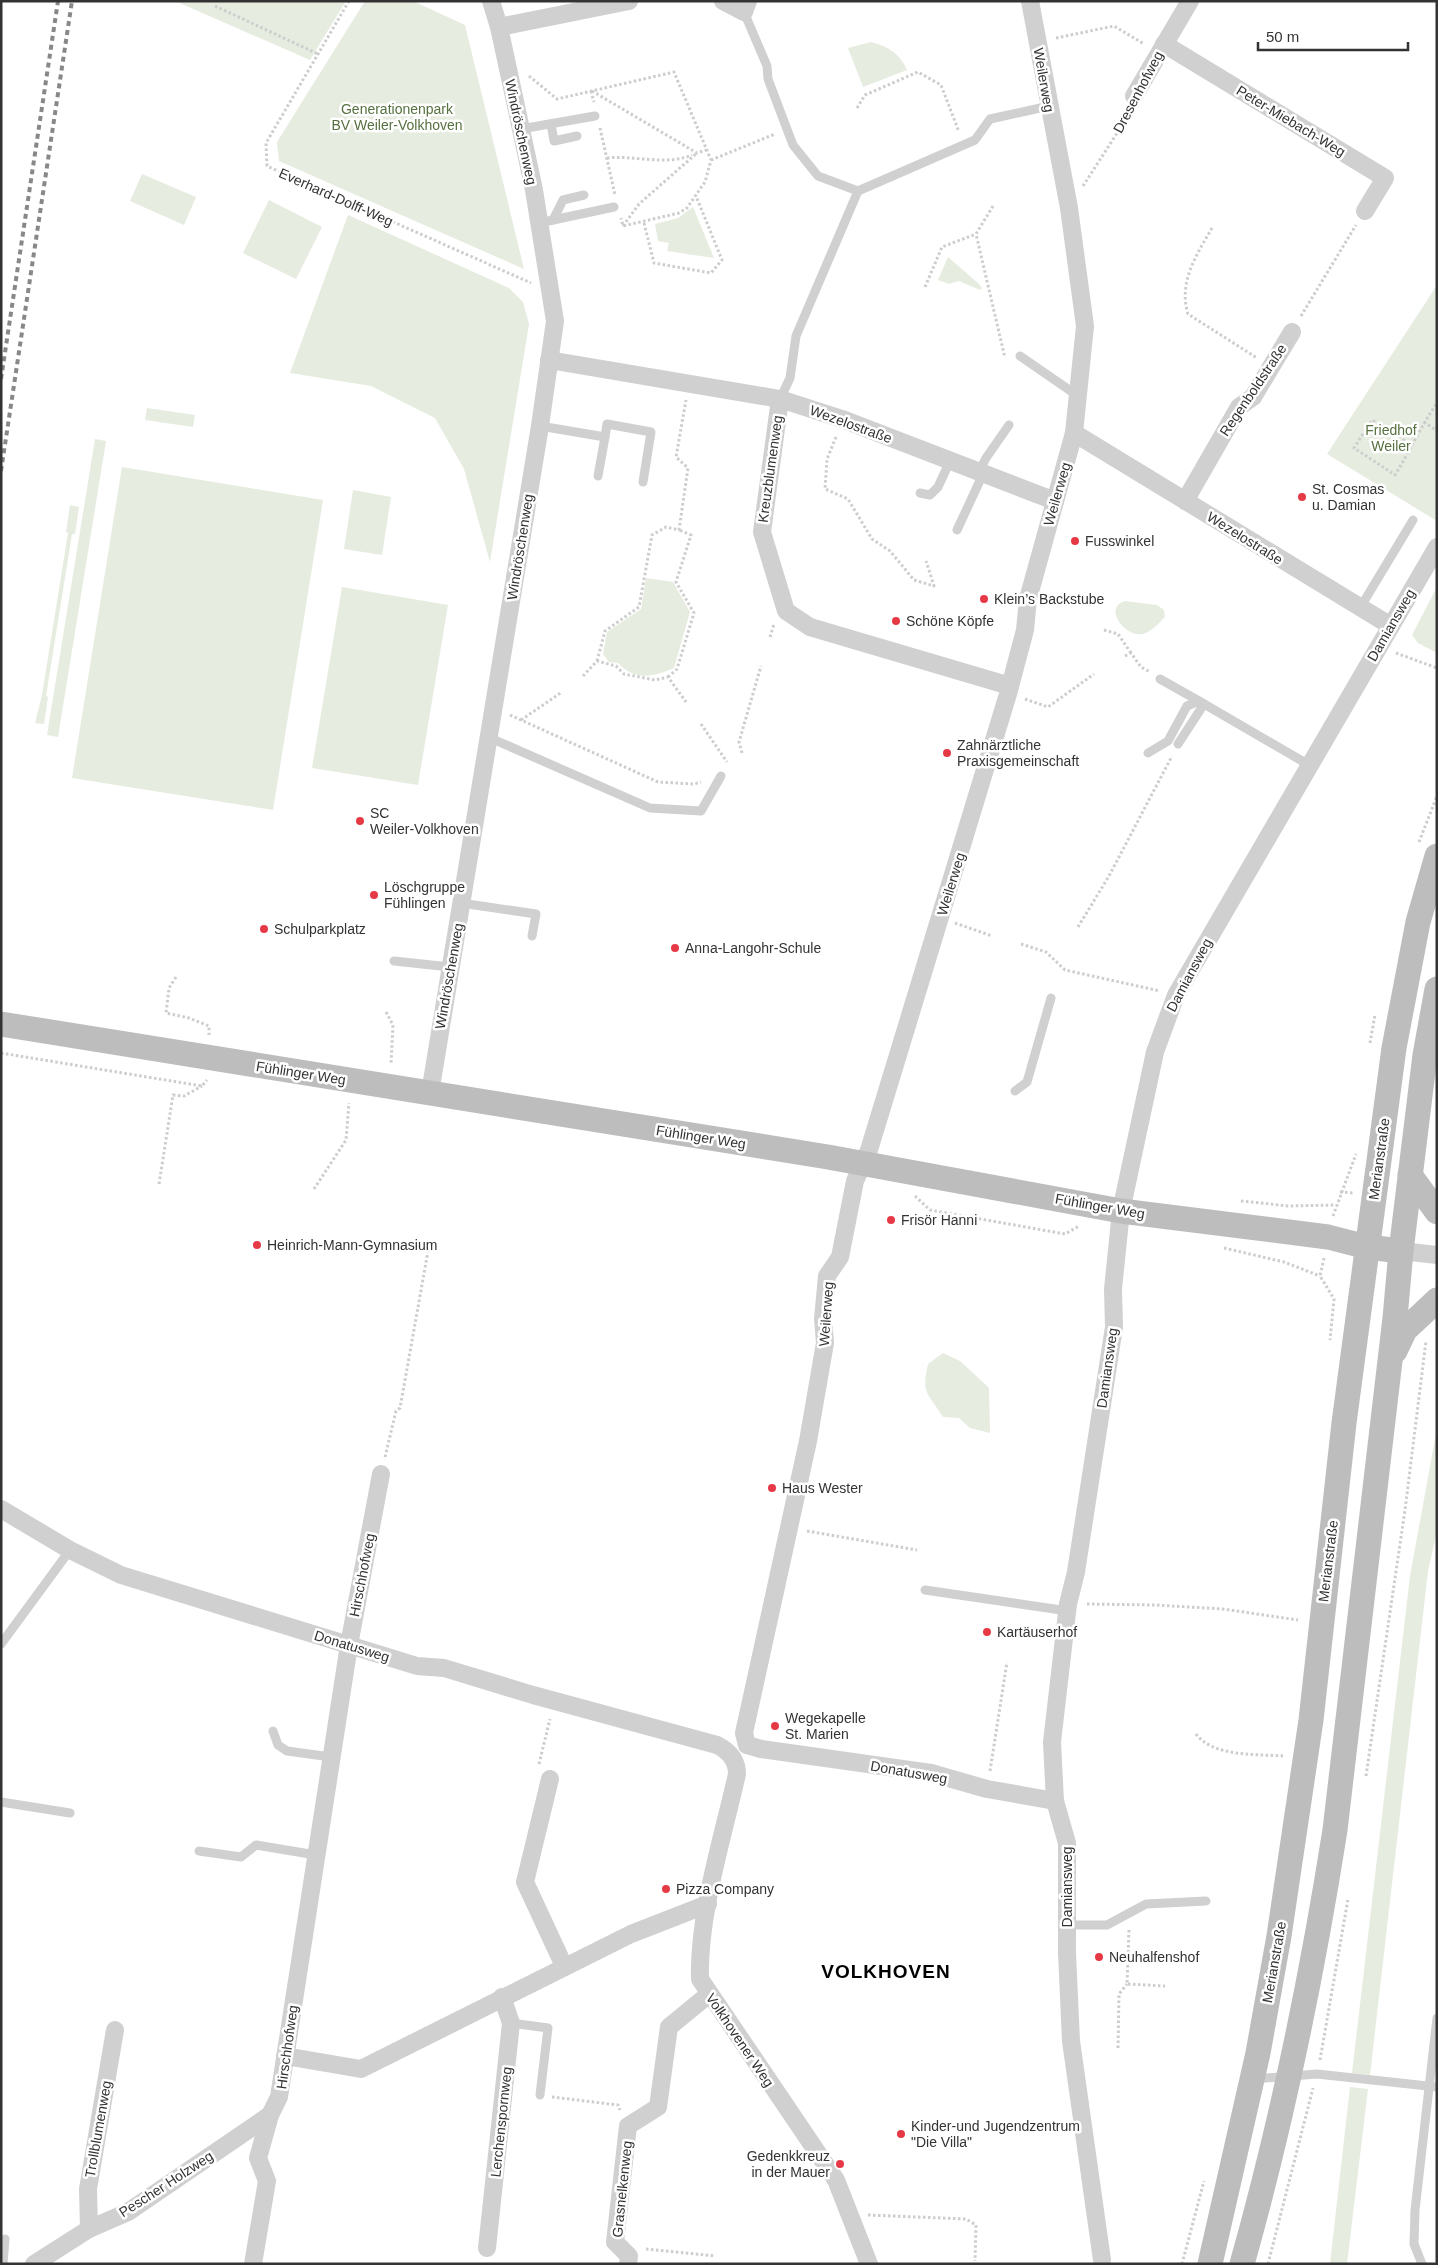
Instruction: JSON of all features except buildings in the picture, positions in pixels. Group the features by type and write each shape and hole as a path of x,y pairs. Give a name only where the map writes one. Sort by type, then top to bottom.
{"street":[{"name":"Windröschenweg","path":"430,1094 540,426 555,321 550,291 546,222 521,130 499,27 491,1"},
{"path":"499,27 629,1"},
{"path":"723,1 746,6"},
{"name":"Weilerweg","path":"761,1749 746,1745 744,1733 790,1528 825,1342 823,1319 828,1276 840,1257 855,1181 872,1141 1009,690 1025,630 1028,599 1074,433 1085,326 1069,208 1030,1"},
{"name":"Dresenhofweg","path":"1134,96 1190,1"},
{"name":"Peter-Miebach-Weg","path":"1162,49 1385,178 1365,211"},
{"name":"Regenboldstraße","path":"1185,501 1239,407 1253,396 1292,332"},
{"name":"Wezelostraße","path":"549,360 780,399 842,419 1055,501"},
{"name":"Kreuzblumenweg","path":"780,399 762,532 786,611 810,627 1009,690"},
{"name":"Wezelostraße","path":"1074,433 1391,626"},
{"name":"Damiansweg","path":"1102,2260 1071,2041 1067,1926 1067,1843 1055,1802 1052,1742 1068,1608 1076,1572 1114,1327 1113,1290 1121,1211 1155,1052 1176,995 1437,547"},
{"name":"Merianstraße","path":"1210,2264 1252,2079 1279,1936 1297,1819 1367,1247 1404,988 1418,922 1427,853"},
{"path":"1242,2264 1262,2195 1289,2074 1335,1830 1390,1360 1400,1251 1425,1055 1437,989"},
{"name":"Fühlinger Weg","path":"1,1024 209,1068 351,1081 863,1163 1121,1211 1328,1237 1367,1247 1400,1251"},
{"path":"1410,1175 1437,1212"},
{"path":"1400,1251 1437,1255"},
{"path":"1390,1360 1405,1330 1437,1300"},
{"name":"Hirschhofweg","path":"253,2264 267,2181 258,2158 270,2115 279,2096 349,1645 382,1474"},
{"name":"Donatusweg","path":"1,1509 70,1550 122,1574 417,1666 444,1668 555,1701 717,1745"},
{"name":"Volkhovener Weg","path":"717,1745 731,1755 737,1766 737,1774 708,1904 699,1963 700,1979 708,1995 836,2180 869,2264"},
{"name":"Donatusweg","path":"761,1749 931,1773 987,1789 1055,1802"},
{"path":"550,1779 525,1882 564,1966"},
{"path":"285,2056 361,2069 631,1934 708,1904"},
{"name":"Grasnelkenweg","path":"628,2260 614,2242 628,2126 658,2107 669,2027 708,1995"},
{"name":"Lerchenspornweg","path":"487,2248 511,2023 502,1997"},
{"name":"Trollblumenweg","path":"89,2229 88,2189 115,2030"},
{"name":"Pescher Holzweg","path":"34,2264 89,2229 128,2212 270,2115"}],"lane":[{"path":"746,6 767,66 768,79 793,144 818,176 858,191 975,140 990,119 1049,106"},
{"path":"521,130 596,115"},
{"path":"552,124 554,141 577,136"},
{"name":"Kreuzblumenweg","path":"780,399 790,378 796,336 858,191"},
{"path":"546,222 563,200 584,195"},
{"path":"546,222 616,205"},
{"path":"1020,356 1078,396"},
{"path":"598,476 607,424 651,432 643,482"},
{"path":"957,530 986,458 1008,425"},
{"path":"540,426 605,437"},
{"path":"920,493 930,495 938,487 950,461"},
{"path":"1360,608 1413,520"},
{"path":"1160,679 1310,766"},
{"path":"1178,744 1202,703"},
{"path":"1148,753 1168,741 1187,706 1202,703"},
{"path":"488,737 650,808 701,811 721,776"},
{"path":"461,903 536,914 532,936"},
{"path":"394,961 450,967"},
{"path":"1015,1091 1028,1082 1051,998"},
{"path":"1,1644 70,1550"},
{"path":"925,1590 1068,1608"},
{"path":"274,1732 278,1745 287,1751 331,1757"},
{"path":"1,1802 70,1812"},
{"path":"199,1851 241,1857 256,1845 316,1855"},
{"path":"1067,1926 1107,1925 1146,1904 1206,1902"},
{"path":"1422,2264 1414,2244 1433,2087 1437,2018"},
{"path":"511,2023 548,2028 540,2095"},
{"path":"1252,2079 1289,2074 1317,2074 1433,2087"},
{"path":"3,2264 5,2239"}],"path":[{"name":"Everhard-Dolff-Weg","path":"349,1 266,142 267,166 550,291"},
{"path":"216,6 318,54"},
{"path":"1038,41 1114,26 1162,49"},
{"path":"505,56 557,99 674,72 711,160 705,182 687,208 679,213 644,223 623,226"},
{"path":"857,108 865,95 918,72 941,86 964,145"},
{"path":"591,91 616,205 623,226"},
{"path":"591,91 697,153"},
{"name":"Dresenhofweg","path":"1069,208 1130,112 1134,96"},
{"path":"711,160 787,129"},
{"path":"607,158 637,157 679,160 706,150"},
{"path":"623,226 639,204 697,153"},
{"path":"644,223 654,263 711,273 722,260 696,196"},
{"path":"925,287 942,247 976,234 993,206"},
{"path":"1292,332 1365,211"},
{"path":"1212,228 1194,258 1188,275 1185,296 1188,314 1196,321 1270,367"},
{"path":"976,234 1005,359"},
{"path":"679,530 688,468 676,457 688,384"},
{"path":"1413,446 1372,420 1354,448 1395,474 1413,446 1424,422 1437,403"},
{"path":"842,419 827,459 825,489 848,499 872,539 890,552 914,580 934,586 926,562"},
{"path":"1424,422 1437,431"},
{"path":"583,676 597,660 605,631 639,607 652,535 666,527 691,535 676,582 694,613 677,669 668,677 655,680 624,674 616,666 597,660"},
{"path":"1104,630 1118,634 1140,667 1160,679"},
{"path":"1379,646 1437,668"},
{"path":"1124,656 1131,653"},
{"path":"742,753 739,742 761,666"},
{"path":"1009,690 1048,706 1094,674"},
{"path":"668,677 686,702"},
{"path":"521,720 562,692"},
{"path":"493,708 658,782 694,784 721,776"},
{"path":"701,724 731,767"},
{"path":"1078,927 1109,876 1178,744"},
{"path":"1427,853 1437,796"},
{"path":"941,918 992,936"},
{"path":"1021,944 1046,952 1065,970 1176,995"},
{"path":"159,1184 173,1095 184,1096 202,1086 209,1068 209,1026 189,1018 166,1013 169,988 176,977"},
{"path":"1370,1046 1377,1009"},
{"path":"386,1012 393,1025 390,1070"},
{"path":"1,1053 202,1086"},
{"path":"314,1189 346,1140 351,1081"},
{"path":"1320,1276 1335,1205 1357,1152"},
{"path":"909,1191 930,1210 1065,1234 1085,1222"},
{"path":"1220,1247 1284,1262 1320,1276 1334,1299 1330,1348"},
{"path":"382,1474 396,1411 400,1408 428,1251"},
{"path":"1365,1781 1405,1510 1427,1333"},
{"path":"790,1528 917,1550"},
{"path":"1068,1608 1155,1605 1223,1609 1298,1620"},
{"path":"1297,1630 1299,1610"},
{"path":"987,1789 1007,1662"},
{"path":"550,1779 536,1776 555,1701"},
{"path":"1196,1734 1202,1742 1232,1752 1283,1756"},
{"path":"1282,1766 1284,1746"},
{"path":"1268,2264 1317,2074 1348,1898"},
{"path":"1118,2048 1119,1994 1128,1984 1130,1914"},
{"path":"1128,1984 1165,1986"},
{"path":"540,2095 618,2105 628,2126"},
{"path":"1182,2264 1205,2178"},
{"path":"851,2217 873,2214 966,2219 976,2225 975,2262"},
{"path":"628,2260 640,2248 715,2256"}],"green space":[{"path":"175,1 346,1 310,60"},
{"name":"Generationenpark BV Weiler-Volkhoven","path":"365,1 413,1 465,25 524,269 279,161 277,142"},
{"path":"871,42 883,46 897,55 907,70 863,87 848,48"},
{"path":"142,174 196,197 184,225 130,201"},
{"path":"269,200 322,227 296,279 243,253"},
{"path":"693,207 714,258 667,251 669,243 658,241 655,224 678,218"},
{"path":"348,215 509,288 523,302 529,324 490,562 464,469 435,418 371,386 290,373"},
{"path":"948,257 982,288 980,290 959,281 949,284 938,280"},
{"name":"Friedhof Weiler","path":"1437,285 1437,521 1327,454"},
{"path":"147,408 195,415 193,427 145,420"},
{"path":"95,439 106,441 58,737 47,735"},
{"path":"122,467 323,500 273,810 72,778"},
{"path":"353,490 391,497 382,555 344,549"},
{"path":"70,505 79,507 75,534 72,534 46,696 48,697 44,724 35,723 42,695 68,533 66,532"},
{"path":"646,578 673,582 690,612 674,668 659,674 644,676 631,673 618,663 609,662 603,654 607,632 641,609"},
{"path":"342,587 448,605 418,785 312,768"},
{"path":"1437,587 1437,653 1418,643 1412,635"},
{"path":"1125,601 1157,605 1164,610 1165,617 1146,633 1136,634 1130,632 1119,622 1116,616 1118,605"},
{"path":"943,1353 960,1361 989,1388 990,1433 970,1428 959,1418 943,1417 927,1393 925,1382 928,1364"},
{"path":"1437,1428 1437,1531 1428,1571 1370,2075 1352,2073 1410,1576"},
{"path":"1350,2087 1368,2089 1347,2264 1330,2264"}],"railway":[{"path":"1,379 58,1"},
{"path":"1,471 72,1"}],"place":[{"name":"St. Cosmas u. Damian","path":"1302,497"},
{"name":"Fusswinkel","path":"1075,541"},
{"name":"Klein’s Backstube","path":"984,599"},
{"name":"Schöne Köpfe","path":"896,621"},
{"name":"Zahnärztliche Praxisgemeinschaft","path":"947,753"},
{"name":"SC Weiler-Volkhoven","path":"360,821"},
{"name":"Löschgruppe Fühlingen","path":"374,895"},
{"name":"Schulparkplatz","path":"264,929"},
{"name":"Anna-Langohr-Schule","path":"675,948"},
{"name":"Frisör Hanni","path":"891,1220"},
{"name":"Heinrich-Mann-Gymnasium","path":"257,1245"},
{"name":"Haus Wester","path":"772,1488"},
{"name":"Kartäuserhof","path":"987,1632"},
{"name":"Wegekapelle St. Marien","path":"775,1726"},
{"name":"Pizza Company","path":"666,1889"},
{"name":"Neuhalfenshof","path":"1099,1957"},
{"name":"Kinder-und Jugendzentrum \"Die Villa\"","path":"901,2134"},
{"name":"Gedenkkreuz in der Mauer","path":"840,2164"}],"district":[{"name":"VOLKHOVEN","path":"886,1971"}]}
